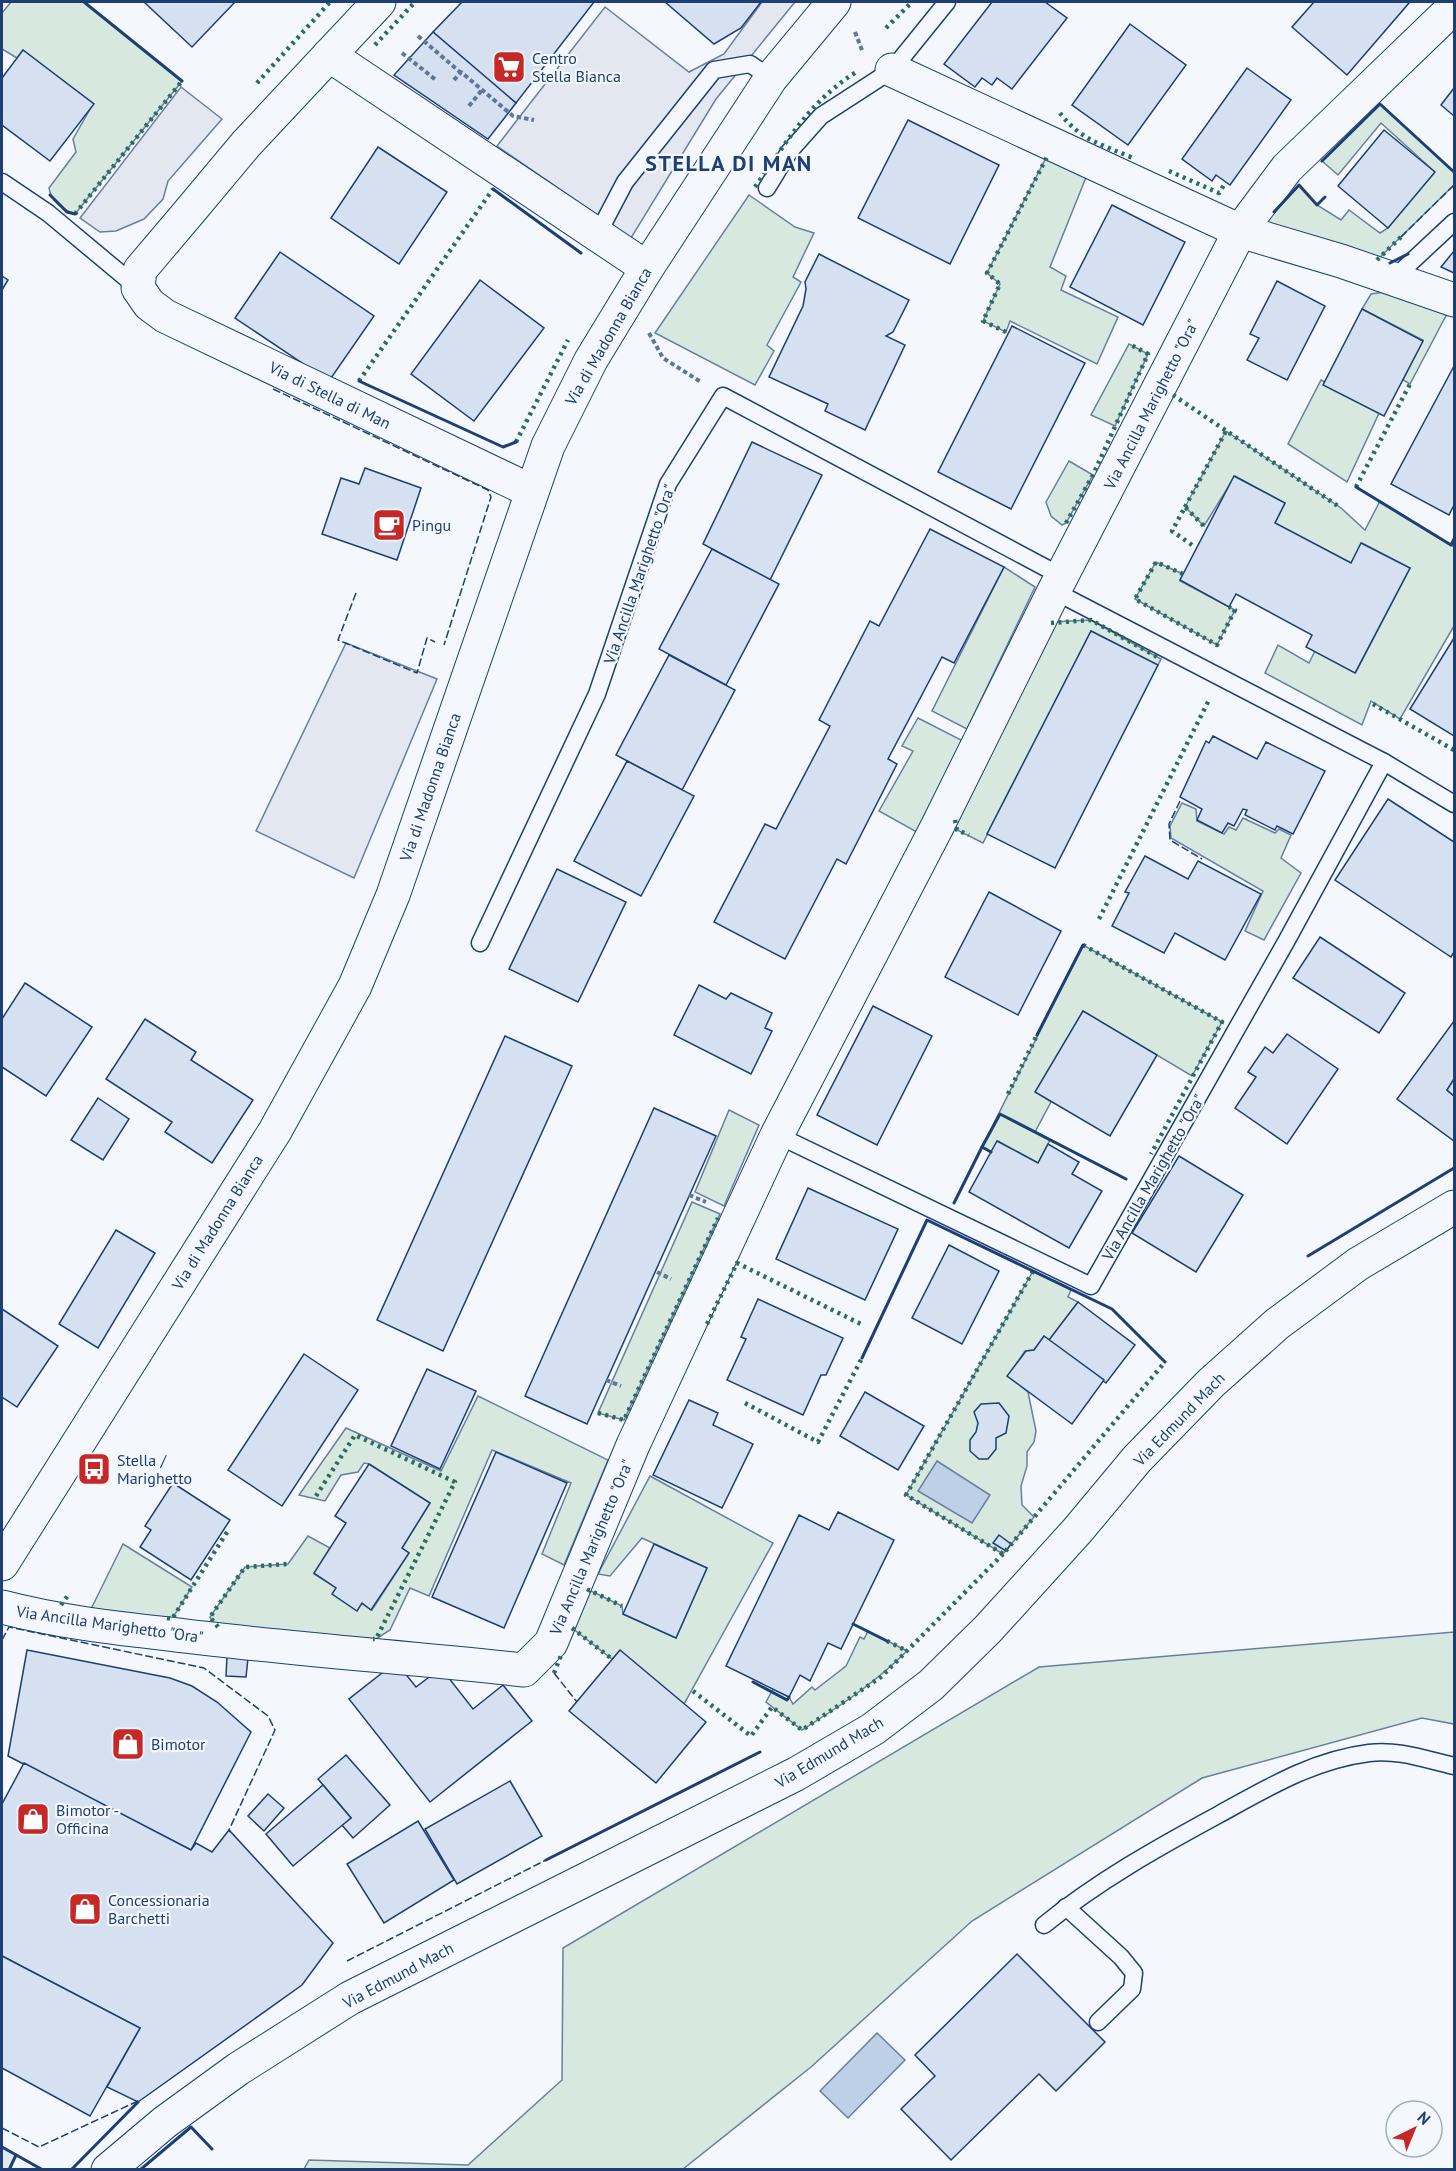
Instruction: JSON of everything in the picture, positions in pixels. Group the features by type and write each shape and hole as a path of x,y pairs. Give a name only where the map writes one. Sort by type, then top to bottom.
{"street":[{"path":"138,288 140,270 246,144 379,2"},
{"name":"Via di Madonna Bianca","path":"2,1564 275,1131 355,986 393,895 531,491 548,446 591,360 647,268 771,78 834,2"},
{"name":"Via Ancilla Marighetto \"Ora\"","path":"2,1607 122,1629 258,1645 395,1656 524,1670 551,1643 633,1445 777,1135 937,827 1057,583 1240,231 1287,168 1455,7"},
{"path":"329,55 647,268"},
{"path":"892,70 1240,231 1455,300"},
{"name":"Via di Stella di Man","path":"138,288 149,304 165,316 531,491"},
{"name":"Via Edmund Mach","path":"108,2169 165,2122 238,2069 350,1998 796,1774 873,1729 931,1684 988,1629 1077,1531 1137,1459 1211,1383 1277,1324 1358,1264 1455,1207"}],"lane":[{"path":"766,188 789,152 821,116 892,70 947,2"},
{"path":"605,240 604,222 625,182 714,70 750,64 771,78"},
{"name":"Via di Stella di Man","path":"2,182 48,213 138,288"},
{"path":"1393,279 1455,222"},
{"path":"723,396 1057,583 1384,762 1455,804"},
{"name":"Via Ancilla Marighetto \"Ora\"","path":"480,943 597,694 668,484 723,396"},
{"name":"Via Ancilla Marighetto \"Ora\"","path":"777,1135 1091,1286 1281,950 1384,762"},
{"path":"1044,1925 1066,1907 1129,1865 1309,1767 1370,1753 1395,1752 1455,1766"},
{"path":"1066,1907 1121,1957 1134,1973 1132,1989 1098,2022"}],"path":[{"path":"418,36 513,116 534,120"},
{"path":"402,53 442,86"},
{"path":"454,80 461,72"},
{"path":"459,100 468,107 482,90"},
{"path":"649,332 663,357 723,396"},
{"path":"689,1195 706,1202"},
{"path":"657,1272 671,1280"},
{"path":"606,1380 621,1386"}],"shaded area":[{"path":"11,2 84,2 182,81 75,214 58,204 49,188 76,152 73,139 93,104 23,50 17,58 2,49 2,13"},
{"path":"762,2 795,2 716,99 631,238 497,146 605,7 689,72 724,54"},
{"path":"181,87 222,119 168,181 163,199 144,219 116,231 100,232 80,218"},
{"path":"1380,104 1454,172 1454,185 1373,264 1266,222 1299,185 1317,205 1341,220 1349,210 1380,233 1388,228 1434,171 1381,123 1338,175 1322,161"},
{"path":"1049,152 1089,170 1050,267 1066,276 1061,290 1118,317 1097,364 1010,321 1006,332 983,321 1000,284 987,273"},
{"path":"749,195 795,227 814,233 793,277 801,282 767,345 774,351 755,385 655,333"},
{"path":"1391,291 1449,310 1410,384 1403,380 1423,340 1362,309 1371,294"},
{"path":"1129,344 1148,354 1115,426 1091,415"},
{"path":"1321,380 1380,411 1347,482 1288,444"},
{"path":"1226,431 1341,508 1365,530 1380,501 1454,547 1454,626 1400,719 1371,701 1362,725 1265,673 1278,645 1309,663 1315,651 1356,672 1410,568 1362,543 1351,563 1275,523 1285,503 1235,476 1204,526 1185,507"},
{"path":"1069,461 1093,475 1066,523 1062,525 1051,516 1046,502"},
{"path":"1156,562 1183,574 1180,581 1235,610 1217,645 1135,599"},
{"path":"1004,567 1035,587 967,729 932,711"},
{"path":"1091,620 1161,659 1158,665 1091,631 983,843 957,830 953,816 1052,622"},
{"path":"346,643 437,679 354,878 256,831"},
{"path":"918,718 965,742 922,835 879,811 913,751 902,746"},
{"path":"1182,803 1196,809 1197,821 1224,834 1229,827 1236,830 1243,818 1275,833 1279,829 1291,835 1281,858 1301,873 1264,940 1245,931 1263,891 1171,838 1170,826"},
{"path":"1083,945 1222,1022 1192,1076 1083,1011 1036,1092 1051,1102 1035,1132 1050,1140 1038,1163 998,1141 991,1152 982,1147"},
{"path":"729,1110 759,1125 724,1206 695,1192"},
{"path":"692,1202 720,1214 624,1420 598,1413"},
{"path":"1033,1271 1071,1290 1068,1297 1078,1302 1049,1340 1044,1336 1034,1350 1025,1351 1008,1376 1028,1392 1036,1431 1034,1442 1027,1452 1027,1466 1021,1486 1022,1505 1034,1517 1003,1554 906,1495"},
{"path":"478,1396 608,1460 564,1565 542,1554 571,1483 492,1450 429,1596 410,1588 390,1630 376,1639 216,1627 210,1617 245,1567 288,1564 308,1536 330,1548 314,1574 372,1610 409,1553 402,1548 430,1503 364,1463 358,1472 341,1475 325,1501 299,1495 346,1428 441,1471"},
{"path":"650,1476 773,1543 684,1704 620,1651 612,1659 572,1628 589,1590 622,1606 623,1614 676,1638 707,1568 642,1538 610,1576 598,1574"},
{"path":"123,1544 192,1587 172,1619 90,1611"},
{"path":"868,1631 907,1651 870,1684 843,1703 802,1730 766,1702 773,1689 789,1697 793,1704 812,1687 815,1690 846,1666 860,1637 864,1639"},
{"path":"1454,1632 1454,1724 1422,1718 1202,1778 972,1921 811,2067 683,2169 304,2169 309,2160 468,2165 562,2080 563,1948 1039,1667"},
{"path":"2,2147 16,2155 9,2169 2,2169"}],"water":[{"path":"937,1461 990,1495 972,1523 918,1491"},
{"path":"877,2033 905,2060 848,2118 820,2091"}],"building":[{"path":"144,2 235,2 192,47"},
{"name":"Centro Stella Bianca","path":"462,2 594,2 516,103 433,32"},
{"path":"665,2 761,2 741,28 714,44"},
{"path":"992,2 1045,2 1067,18 1012,89 997,78 992,85 982,78 975,87 944,64"},
{"path":"1314,2 1409,3 1347,75 1292,27"},
{"path":"1130,24 1186,65 1128,145 1072,105"},
{"path":"433,32 516,103 488,139 394,75"},
{"path":"23,50 94,104 50,161 2,125 2,78"},
{"path":"1247,68 1291,100 1230,185 1216,175 1212,181 1182,159"},
{"path":"1454,88 1454,116 1441,105"},
{"path":"908,120 999,165 950,264 858,218"},
{"path":"1384,130 1435,172 1388,228 1338,186"},
{"path":"378,147 447,192 399,264 331,218"},
{"path":"1112,205 1185,242 1143,325 1070,287"},
{"path":"1454,251 1454,273 1441,267"},
{"path":"280,252 374,316 329,381 235,318"},
{"path":"819,254 909,300 893,332 886,336 905,345 865,430 825,411 828,404 769,377 803,306 805,282"},
{"path":"2,276 8,280 2,290"},
{"path":"480,280 544,328 474,421 411,374"},
{"path":"1277,281 1325,306 1287,380 1247,360 1259,338 1250,334"},
{"path":"1362,309 1423,341 1384,416 1323,385"},
{"path":"1012,326 1085,363 1011,509 938,472"},
{"path":"1454,366 1454,505 1449,515 1391,484"},
{"path":"752,442 822,475 770,580 703,544"},
{"path":"365,468 421,488 397,560 322,534 341,478 359,484"},
{"path":"1234,476 1285,503 1275,523 1351,563 1361,543 1410,568 1355,673 1306,647 1312,635 1236,594 1229,607 1180,580"},
{"path":"930,529 1004,567 954,663 942,657 888,759 897,764 846,864 837,859 785,959 714,922 765,824 776,829 830,726 819,720 870,621 879,626"},
{"path":"712,549 779,584 726,685 659,649"},
{"path":"1091,631 1158,665 1055,868 987,834"},
{"path":"1454,638 1454,736 1410,709"},
{"path":"669,655 735,690 682,790 616,755"},
{"path":"1213,736 1257,759 1266,742 1325,771 1293,834 1277,826 1275,830 1245,815 1247,810 1243,809 1234,826 1228,823 1222,833 1197,820 1202,809 1180,797 1206,741 1209,743"},
{"path":"627,761 694,796 641,896 574,861"},
{"path":"1388,799 1454,842 1454,952 1451,957 1335,880"},
{"path":"1145,856 1188,879 1198,861 1261,894 1225,960 1175,933 1164,953 1112,926 1129,893 1125,892"},
{"path":"557,869 626,902 578,1002 509,969"},
{"path":"989,892 1061,931 1018,1015 945,977"},
{"path":"1320,937 1405,993 1379,1033 1293,978"},
{"path":"25,983 92,1027 46,1096 2,1067 2,1019"},
{"path":"699,985 726,999 731,993 772,1013 765,1028 772,1031 751,1074 674,1035"},
{"path":"873,1006 932,1036 877,1145 817,1115"},
{"path":"1083,1011 1157,1055 1110,1136 1035,1092"},
{"path":"145,1019 196,1052 191,1060 253,1100 212,1163 165,1132 172,1122 106,1079"},
{"path":"1454,1021 1454,1079 1447,1090 1454,1096 1454,1141 1397,1099"},
{"path":"1287,1034 1338,1069 1287,1144 1235,1108 1256,1077 1248,1072 1265,1047 1273,1053"},
{"path":"505,1036 572,1066 443,1351 377,1320"},
{"path":"1454,1079 1454,1096 1447,1090"},
{"path":"98,1098 129,1119 103,1160 71,1140"},
{"path":"654,1108 716,1136 587,1424 525,1396"},
{"path":"997,1141 1038,1163 1048,1144 1079,1162 1072,1174 1102,1191 1069,1248 969,1192"},
{"path":"1179,1156 1243,1195 1196,1272 1132,1233"},
{"path":"808,1188 898,1229 865,1300 776,1259"},
{"path":"116,1230 155,1253 98,1348 59,1324"},
{"path":"949,1245 999,1271 962,1344 912,1318"},
{"path":"758,1299 843,1338 826,1375 821,1375 803,1415 727,1380 746,1339 741,1337"},
{"path":"1078,1302 1135,1345 1106,1383 1049,1340"},
{"path":"2,1309 58,1346 17,1407 2,1397"},
{"path":"1044,1336 1104,1380 1072,1424 1007,1376 1026,1351 1034,1350"},
{"path":"304,1354 358,1390 282,1506 228,1470"},
{"path":"427,1369 476,1391 440,1469 391,1446"},
{"path":"865,1392 924,1426 898,1470 840,1436"},
{"path":"689,1400 718,1413 713,1425 753,1444 722,1508 653,1475"},
{"path":"999,1403 1009,1416 1006,1433 996,1438 996,1449 988,1459 979,1459 970,1451 970,1440 976,1432 978,1423 974,1412 981,1404"},
{"path":"496,1452 567,1483 504,1628 432,1597"},
{"path":"369,1464 430,1503 402,1548 409,1553 371,1610 362,1603 357,1611 332,1594 336,1588 314,1573 346,1523 335,1516"},
{"path":"173,1483 230,1520 191,1580 140,1547 151,1530 145,1526"},
{"path":"838,1512 894,1540 841,1649 828,1643 810,1681 800,1675 789,1697 726,1666 799,1515 829,1530"},
{"path":"999,1535 1011,1544 1006,1551 993,1543"},
{"path":"654,1544 707,1568 676,1638 623,1614"},
{"name":"Bimotor","path":"27,1650 170,1678 192,1686 217,1702 251,1732 191,1850 8,1756"},
{"path":"620,1650 706,1722 656,1783 569,1711"},
{"path":"227,1656 248,1658 246,1677 226,1676"},
{"path":"396,1662 416,1687 441,1668 473,1709 503,1685 532,1721 430,1802 349,1699"},
{"path":"346,1755 390,1805 353,1838 342,1825 351,1818 318,1779"},
{"path":"24,1763 191,1850 196,1843 212,1852 229,1830 333,1943 302,1985 138,2102 107,2087 140,2028 2,1956 2,1804"},
{"path":"510,1781 542,1836 457,1884 425,1829"},
{"path":"323,1785 351,1818 293,1866 266,1834"},
{"path":"268,1794 284,1808 264,1831 248,1816"},
{"path":"418,1821 454,1880 384,1923 347,1864"},
{"path":"1017,1954 1105,2042 1056,2091 1039,2074 951,2160 901,2109 935,2076 915,2055"},
{"path":"2,1956 140,2028 90,2116 2,2068"}],"hedge":[{"path":"257,83 330,2"},
{"path":"375,45 415,2"},
{"path":"886,28 912,2"},
{"path":"755,187 789,138 813,109 841,82 858,71"},
{"path":"75,214 182,81"},
{"path":"1060,113 1084,136 1133,158"},
{"path":"1006,332 983,321 1000,284 987,273 1048,155"},
{"path":"1169,171 1219,193 1224,185"},
{"path":"359,381 493,189"},
{"path":"1377,260 1401,237"},
{"path":"516,442 568,340"},
{"path":"1066,523 1093,475 1148,354 1129,344"},
{"path":"1356,487 1410,384"},
{"path":"1173,395 1341,508"},
{"path":"1185,507 1226,431"},
{"path":"1192,545 1172,531 1185,507 1204,526"},
{"path":"1183,574 1156,562 1135,599 1217,645 1235,610 1229,607"},
{"path":"1051,623 1091,620 1161,659"},
{"path":"1099,919 1210,698"},
{"path":"1373,704 1454,750"},
{"path":"955,820 957,830 969,835"},
{"path":"1083,945 1222,1022 1151,1154"},
{"path":"1008,1094 1037,1035"},
{"path":"598,1413 624,1420 718,1218"},
{"path":"707,1324 737,1263 863,1325"},
{"path":"1033,1271 906,1495 1003,1554 1165,1362"},
{"path":"745,1403 818,1442 862,1358"},
{"path":"316,1496 355,1435 455,1482 376,1639 373,1639"},
{"path":"167,1618 172,1619 229,1529"},
{"path":"693,1691 751,1736 772,1707 802,1730 881,1677 1003,1554"},
{"path":"218,1627 210,1617 245,1567 288,1564"},
{"path":"588,1592 589,1590 622,1606"},
{"path":"61,1605 69,1594"},
{"path":"572,1628 612,1659"},
{"path":"887,1641 907,1651"},
{"path":"554,1673 562,1653"}],"fence":[{"path":"1401,237 1454,185"},
{"path":"273,389 488,490 491,497 444,645"},
{"path":"356,593 338,640 417,673 427,638 435,642"},
{"path":"1180,801 1169,824 1170,840 1202,859"},
{"path":"2,1640 9,1627 204,1668 268,1716 275,1730 230,1832"},
{"path":"554,1673 577,1702"},
{"path":"347,1961 546,1860"},
{"path":"2,2128 39,2147 140,2100"}],"wall":[{"path":"84,2 182,81"},
{"path":"1322,161 1380,104 1454,172"},
{"path":"1274,212 1299,185 1317,205 1325,197"},
{"path":"493,189 581,253"},
{"path":"50,195 67,212 75,214"},
{"path":"1390,263 1408,254"},
{"path":"359,381 503,447 516,442"},
{"path":"1356,487 1451,545 1454,539"},
{"path":"1037,1035 1083,945"},
{"path":"991,1152 982,1147 1000,1114 1126,1179"},
{"path":"954,1203 982,1147"},
{"path":"1308,1256 1454,1168"},
{"path":"862,1358 927,1220 1112,1309 1165,1362"},
{"path":"853,1624 887,1641"},
{"path":"753,1682 787,1700 789,1697"},
{"path":"546,1860 760,1752"},
{"path":"71,2170 138,2102"},
{"path":"140,2170 191,2127 212,2149"},
{"path":"2,2147 43,2170"},
{"path":"9,2170 16,2155"}],"place":[{"name":"Centro Stella Bianca","path":"509,67"},
{"name":"Pingu","path":"389,525"},
{"name":"Stella / Marighetto","path":"94,1469"},
{"name":"Bimotor","path":"128,1744"},
{"name":"Bimotor - Officina","path":"33,1819"},
{"name":"Concessionaria Barchetti","path":"85,1909"}],"district":[{"name":"STELLA DI MAN","path":"729,163"}]}
